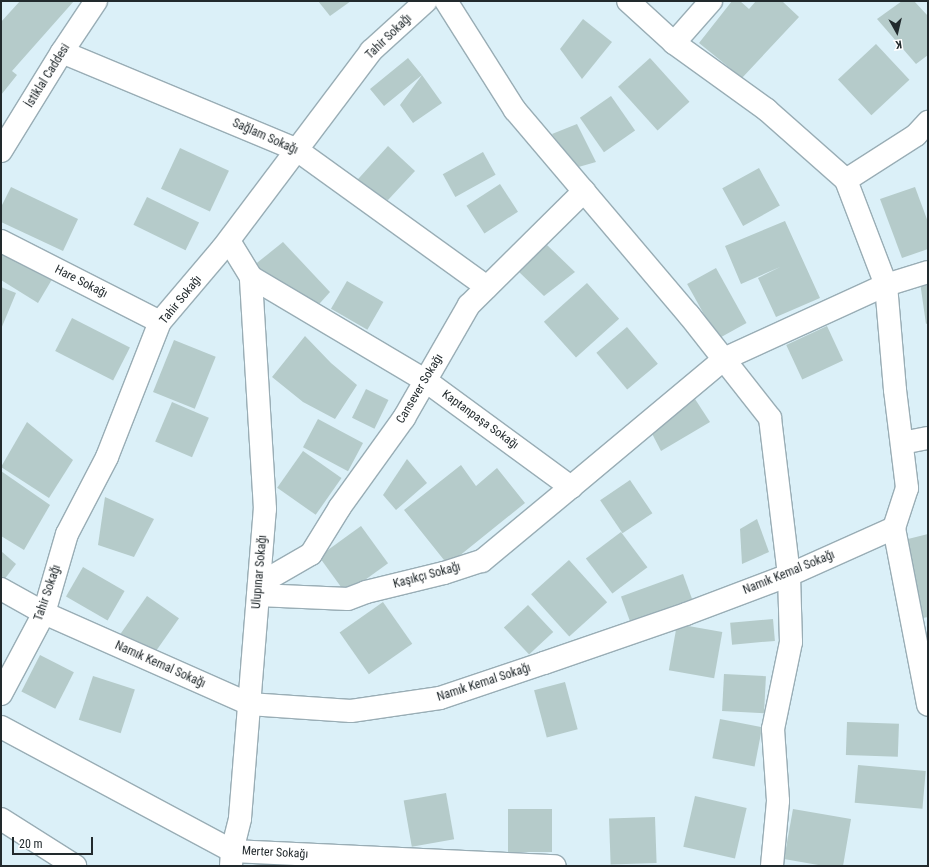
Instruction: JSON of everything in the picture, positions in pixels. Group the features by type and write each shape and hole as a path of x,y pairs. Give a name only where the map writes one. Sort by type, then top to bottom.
{"street":[{"name":"İstiklal Caddesi","path":"1,152 62,52 96,1"},
{"name":"Tahir Sokağı","path":"1,694 44,613 67,534 107,457 160,322 229,241 371,51 426,1"},
{"path":"446,1 515,110 689,315 770,418 790,574 791,642 773,729 778,801 772,866"},
{"path":"628,1 674,43 768,110 846,180 886,285 907,488 894,528 928,705"},
{"path":"674,43 711,1"},
{"name":"Sağlam Sokağı","path":"62,52 297,150 487,287"},
{"path":"846,180 916,135 928,122"},
{"name":"Cansever Sokağı","path":"259,589 311,554 340,507 404,418 469,305 584,191"},
{"name":"Hare Sokağı","path":"1,241 160,322"},
{"name":"Kaptanpaşa Sokağı","path":"229,241 251,277 426,381 571,487"},
{"path":"571,487 724,359 886,285 928,272"},
{"name":"Ulupınar Sokağı","path":"232,859 240,818 265,509 251,277"},
{"path":"902,443 928,438"},
{"name":"Kaşıkçı Sokağı","path":"259,589 348,599 366,592 444,573 482,561 571,487"},
{"name":"Namık Kemal Sokağı","path":"1,589 44,613 250,704 351,711 440,698 686,614 790,574 894,528"},
{"name":"Merter Sokağı","path":"1,727 232,859 556,866"},
{"path":"1,819 75,866"}],"building":[{"path":"20,1 74,1 12,71 17,75 1,95 1,22"},
{"path":"318,1 351,1 330,16"},
{"path":"732,1 740,1 749,9 756,1 782,1 799,17 742,78 699,43"},
{"path":"902,1 914,1 928,16 928,55 916,64 877,19"},
{"path":"583,19 612,42 582,79 560,49"},
{"path":"876,44 909,80 871,115 838,79"},
{"path":"408,58 422,75 384,106 370,89"},
{"path":"650,58 689,102 658,131 618,87"},
{"path":"422,75 442,103 413,123 400,105"},
{"path":"611,96 635,130 604,152 580,118"},
{"path":"577,124 596,162 575,168 552,134"},
{"path":"388,146 415,171 388,200 350,188"},
{"path":"180,148 229,171 210,212 161,189"},
{"path":"483,152 496,175 455,197 443,174"},
{"path":"759,168 780,206 743,226 722,188"},
{"path":"500,184 518,212 484,233 466,206"},
{"path":"11,187 78,219 63,251 1,222 1,207"},
{"path":"915,187 928,222 928,249 902,258 880,199"},
{"path":"147,197 199,222 186,250 133,225"},
{"path":"785,221 820,298 776,317 758,278 780,267 741,284 725,246"},
{"path":"283,242 330,292 311,313 247,271"},
{"path":"1,243 54,276 38,303 1,280"},
{"path":"547,245 575,272 544,296 518,271"},
{"path":"716,268 747,323 718,339 687,284"},
{"path":"347,281 383,302 367,330 331,309"},
{"path":"928,281 928,323 926,324 920,282"},
{"path":"587,283 619,319 576,357 544,322"},
{"path":"1,287 16,293 1,329"},
{"path":"72,318 130,348 113,380 55,351"},
{"path":"827,326 843,360 802,379 786,345"},
{"path":"627,327 658,364 627,389 596,353"},
{"path":"305,336 331,363 357,385 335,419 303,402 272,377"},
{"path":"174,340 216,357 195,409 153,392"},
{"path":"366,389 388,400 374,429 352,418"},
{"path":"695,399 710,422 661,451 647,424"},
{"path":"172,402 209,418 192,457 155,442"},
{"path":"318,419 363,443 348,471 303,447"},
{"path":"27,422 73,460 49,498 1,467"},
{"path":"303,451 342,478 316,515 277,488"},
{"path":"407,459 427,483 396,510 383,495"},
{"path":"461,465 476,486 497,468 525,503 448,565 404,510"},
{"path":"1,471 50,505 24,550 1,536"},
{"path":"630,480 652,513 623,533 600,500"},
{"path":"105,497 154,519 134,557 98,545"},
{"path":"757,519 769,552 742,564 740,529"},
{"path":"361,526 388,563 346,594 319,557"},
{"path":"621,532 647,567 612,594 586,558"},
{"path":"928,534 928,617 923,618 904,540"},
{"path":"1,551 16,564 1,584"},
{"path":"569,560 607,602 569,636 531,594"},
{"path":"83,567 125,591 108,620 66,596"},
{"path":"683,574 693,601 631,624 621,597"},
{"path":"147,596 179,618 152,657 120,635"},
{"path":"383,602 412,644 369,674 340,632"},
{"path":"528,605 553,632 529,655 504,628"},
{"path":"773,619 775,641 732,645 730,623"},
{"path":"677,624 722,632 714,678 669,670"},
{"path":"40,655 74,672 55,709 21,692"},
{"path":"724,674 766,676 764,713 722,711"},
{"path":"93,676 135,690 121,733 79,720"},
{"path":"565,682 578,729 547,738 534,690"},
{"path":"720,719 762,727 755,766 712,758"},
{"path":"847,722 899,724 898,757 846,755"},
{"path":"858,765 926,771 922,809 855,803"},
{"path":"446,793 454,839 412,847 404,800"},
{"path":"695,796 747,808 735,859 683,847"},
{"path":"508,809 552,809 552,852 508,852"},
{"path":"793,809 851,819 843,866 824,866 784,859"},
{"path":"655,817 657,863 611,865 609,819"}]}
